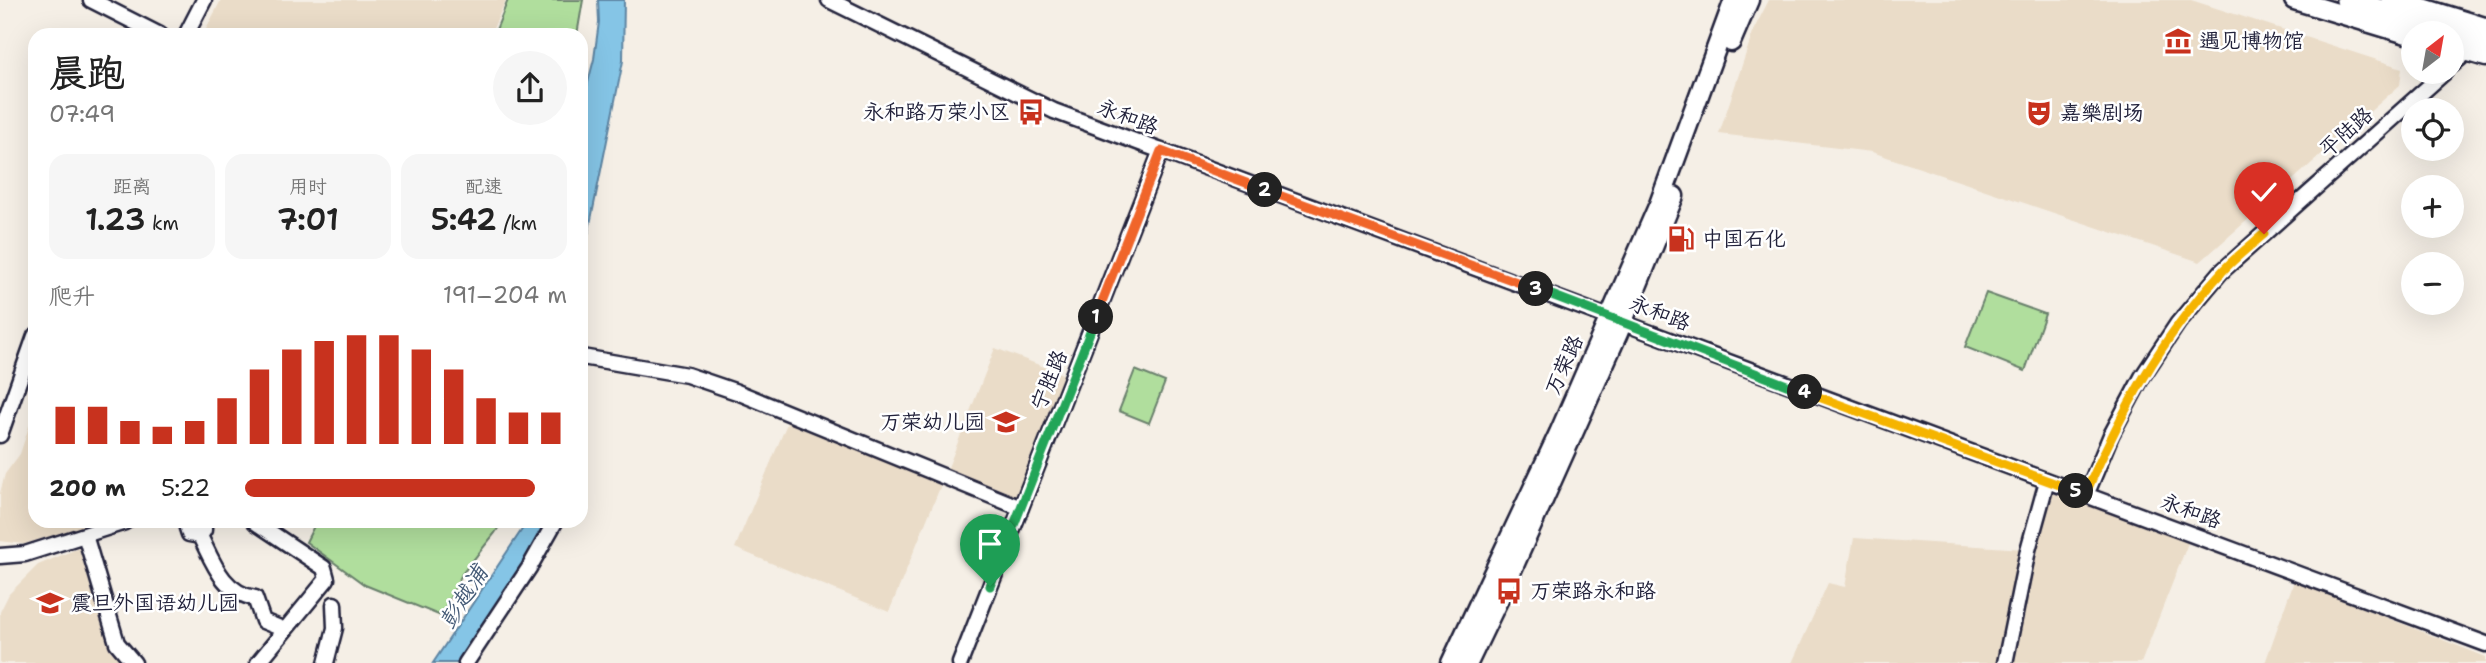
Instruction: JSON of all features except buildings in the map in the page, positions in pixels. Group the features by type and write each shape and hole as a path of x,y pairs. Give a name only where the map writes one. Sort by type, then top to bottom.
{"highway":[{"path":"2347,0 2411,21"},
{"path":"2392,0 2478,46"}],"main road":[{"name":"万荣路","path":"1468,663 1503,590 1617,319 1734,0"},
{"name":"万荣路","path":"1451,663 1559,433 1661,229 1732,38 1749,0"},
{"path":"2294,0 2401,32"},
{"path":"2428,0 2486,19"}],"street":[{"path":"91,0 146,28"},
{"path":"190,28 204,0"},
{"name":"永和路","path":"829,0 1035,103 2486,644"},
{"name":"平陆路","path":"2085,495 2111,435 2143,377 2178,323 2221,272 2432,84"},
{"name":"宁胜路","path":"960,663 1161,151"},
{"path":"0,435 28,356"},
{"path":"588,358 687,375 737,392 1021,508"},
{"path":"2005,663 2028,551 2047,481"},
{"path":"0,556 25,554 107,528"},
{"path":"188,528 189,534 202,529 222,580 241,596 255,598 263,621 285,630"},
{"path":"258,663 327,579 324,568 264,528"},
{"path":"466,663 529,568 552,528"},
{"path":"85,535 112,610 117,643 134,663"},
{"path":"326,663 335,628 334,604"}],"shaded area":[{"path":"221,0 506,0 493,28 207,28"},
{"path":"1769,0 2191,0 2401,68 2401,76 2400,85 2200,262 1872,152 1719,134 1754,29"},
{"name":"万荣幼儿园","path":"995,348 1065,375 1016,497 947,470"},
{"path":"788,421 941,485 889,612 735,548"},
{"path":"28,429 28,528 79,528 24,544 0,541 0,493 5,474 20,454"},
{"path":"2042,483 2190,538 2141,663 1792,663 1828,583 1845,587 1854,538 2024,549"},
{"name":"震旦外国语幼儿园","path":"79,548 110,650 122,663 0,663 0,612 9,594 38,565"},
{"path":"2294,581 2486,657 2486,663 2265,663"}],"green space":[{"path":"508,0 583,0 578,28 497,28"},
{"path":"1986,293 2045,314 2025,371 1965,347"},
{"path":"1135,370 1165,382 1149,423 1119,411"},
{"path":"313,528 498,528 462,574 441,616 365,585 306,542"}],"water":[{"path":"598,0 624,0 623,61 588,234 588,83 599,22"},
{"path":"523,528 547,528 464,663 433,663"}],"place":[{"name":"遇见博物馆","path":"2178,41"},
{"name":"永和路万荣小区","path":"1031,112"},
{"name":"嘉樂剧场","path":"2039,113"},
{"name":"中国石化","path":"1681,239"},
{"name":"万荣幼儿园","path":"1006,422"},
{"name":"万荣路永和路","path":"1509,591"},
{"name":"震旦外国语幼儿园","path":"50,603"}],"route":[{"path":"990,586 1161,151 2085,495 2111,435 2143,377 2178,323 2221,272 2264,234"}],"water label":[{"name":"彭越浦","path":"463,597"}]}
